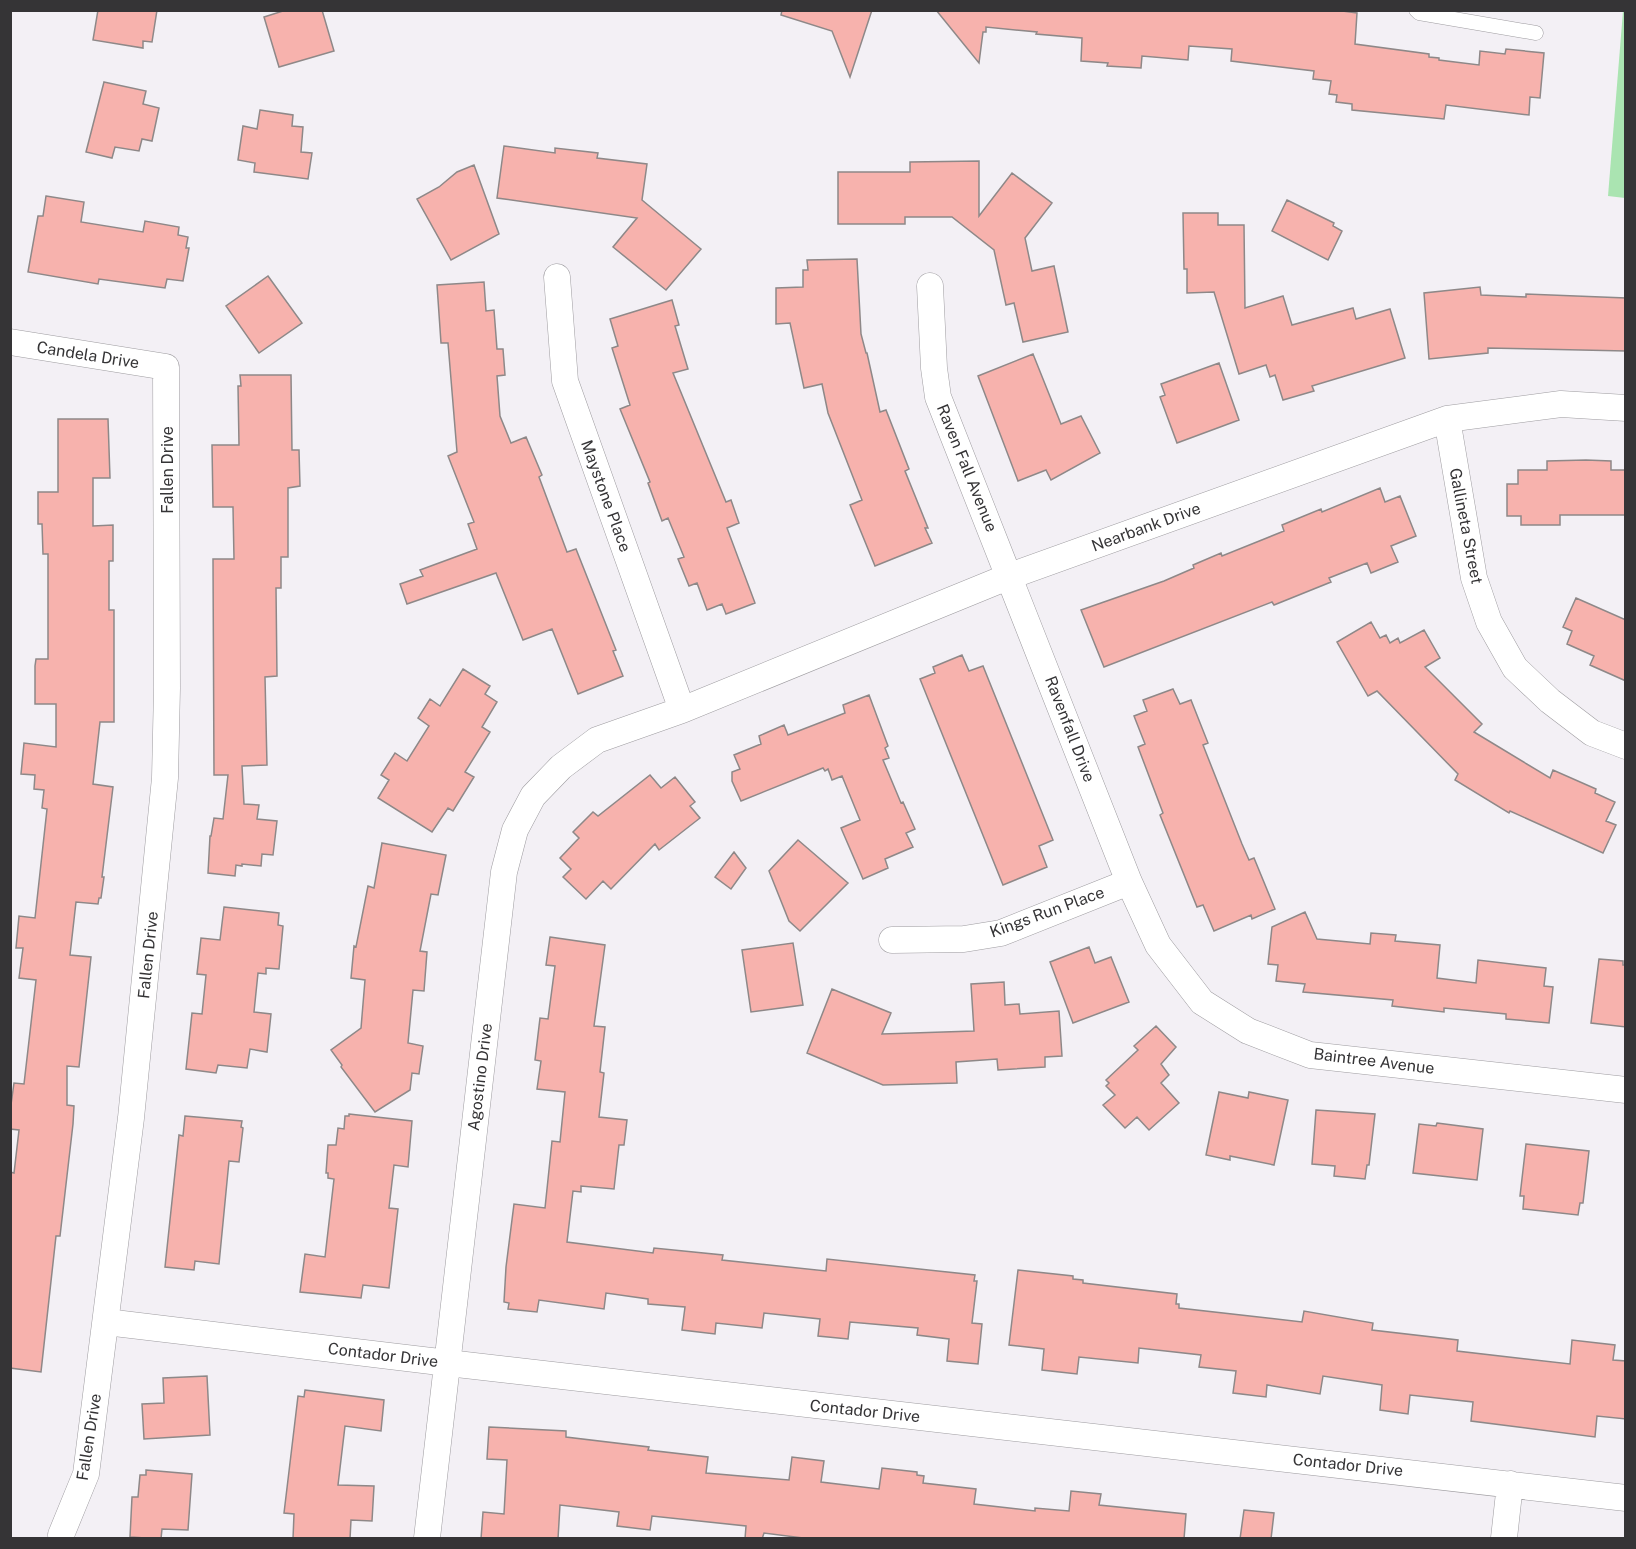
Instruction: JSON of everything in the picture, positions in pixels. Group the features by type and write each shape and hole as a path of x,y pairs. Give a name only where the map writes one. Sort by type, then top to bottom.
{"street":[{"name":"Maystone Place","path":"557,277 565,381 682,710"},
{"name":"Raven Fall Avenue","path":"930,286 934,368 938,397 1010,576"},
{"name":"Candela Drive","path":"10,342 166,367"},
{"name":"Fallen Drive","path":"61,1535 86,1474 131,1118 165,778 166,367"},
{"name":"Nearbank Drive","path":"682,710 1010,576 1447,419 1561,404 1626,408"},
{"name":"Gallineta Street","path":"1447,419 1474,578 1489,622 1515,668 1550,701 1592,733 1626,746"},
{"name":"Ravenfall Drive","path":"1010,576 1129,882"},
{"name":"Agostino Drive","path":"427,1539 504,872 515,830 533,796 561,767 597,740 682,710"},
{"name":"Kings Run Place","path":"892,940 964,939 1001,933 1129,882"},
{"name":"Baintree Avenue","path":"1129,882 1158,945 1202,1002 1248,1031 1310,1054 1626,1090"},
{"name":"Contador Drive","path":"106,1322 1626,1498"},
{"path":"1504,1539 1510,1484"}],"lane":[{"path":"1416,10 1419,13 1536,33"}],"green space":[{"path":"1623,11 1626,11 1625,198 1608,196"}],"building":[{"path":"98,10 157,10 152,42 143,41 143,48 93,40"},
{"path":"286,10 322,10 334,51 279,67 264,17"},
{"path":"782,10 872,10 850,77 832,31 781,15"},
{"path":"936,10 1335,10 1357,13 1355,44 1429,54 1429,57 1439,58 1439,60 1479,65 1480,51 1505,54 1506,49 1544,53 1540,98 1530,97 1529,115 1446,105 1444,119 1352,110 1352,104 1336,102 1337,95 1329,94 1331,81 1313,79 1314,71 1231,61 1232,49 1189,46 1188,60 1142,56 1141,68 1107,66 1108,63 1081,61 1082,38 986,27 986,32 983,32 979,63"},
{"path":"104,82 146,91 143,104 159,108 152,141 142,139 139,151 115,147 112,158 86,152"},
{"path":"260,110 293,115 292,126 303,127 301,152 312,153 308,179 254,172 255,163 238,160 243,126 257,129"},
{"path":"504,146 555,153 555,148 598,153 597,158 647,164 642,200 701,249 666,290 613,247 637,218 497,198"},
{"path":"979,161 979,216 1012,173 1052,203 1025,238 1032,271 1054,266 1068,332 1023,342 1014,303 1006,305 994,250 952,217 905,217 905,224 838,224 838,172 910,172 910,162"},
{"path":"474,165 499,234 451,260 417,199 439,187 457,172"},
{"path":"46,196 84,202 81,222 143,232 145,221 179,227 178,235 188,237 186,248 189,248 183,281 167,279 165,288 99,279 98,284 28,272 38,216 43,216"},
{"path":"1287,200 1334,223 1333,226 1342,231 1328,260 1272,231"},
{"path":"1183,213 1218,213 1218,225 1244,225 1245,308 1283,296 1292,325 1353,308 1356,319 1390,309 1405,358 1312,386 1314,391 1283,400 1275,375 1270,377 1266,365 1239,374 1214,292 1187,293"},
{"path":"857,259 861,334 880,412 886,410 909,469 905,471 932,543 875,566 850,505 862,500 828,413 822,384 804,388 790,323 776,324 776,288 803,287 803,270 808,270 807,260"},
{"path":"268,276 302,323 259,353 226,306"},
{"path":"484,282 486,311 494,310 497,349 503,349 505,375 497,376 500,416 511,443 526,437 542,475 539,477 567,552 576,549 616,650 613,651 623,676 578,694 552,629 523,640 496,573 407,604 400,584 423,576 420,570 477,549 468,524 474,522 448,456 457,452 448,343 441,343 437,285"},
{"path":"1480,287 1481,295 1526,297 1526,294 1626,298 1626,351 1488,348 1488,353 1429,359 1424,293"},
{"path":"672,300 679,325 675,326 688,369 673,373 726,502 731,500 739,523 727,528 755,603 726,614 722,604 707,610 697,583 689,586 678,559 684,557 668,518 662,521 648,483 650,482 620,409 630,405 612,348 618,346 610,319"},
{"path":"1033,354 1061,424 1081,416 1100,453 1051,480 1046,470 1018,481 978,376"},
{"path":"1219,363 1239,420 1177,443 1160,397 1165,395 1161,384"},
{"path":"240,375 291,375 292,450 299,450 300,486 288,488 288,557 281,557 281,588 276,588 277,676 265,677 267,765 242,766 244,804 259,805 257,819 277,821 273,855 262,854 261,866 236,865 235,876 208,873 210,836 214,818 223,819 228,775 214,775 213,559 234,559 233,507 213,507 212,445 239,445 238,386 241,386"},
{"path":"58,419 108,419 110,478 93,478 93,526 113,525 113,561 109,561 109,610 114,610 114,722 100,722 93,784 113,787 101,898 98,904 76,902 70,955 91,957 79,1067 67,1066 67,1105 74,1106 73,1124 60,1236 56,1236 41,1372 10,1368 10,1172 14,1173 19,1130 10,1129 10,1112 14,1083 24,1084 36,980 19,978 23,948 16,948 19,916 35,918 47,809 42,808 44,790 34,789 35,775 21,774 24,743 56,747 56,704 35,704 35,666 36,659 48,659 48,554 43,554 42,524 38,524 38,492 58,492"},
{"path":"1547,461 1611,461 1611,470 1626,470 1626,515 1560,515 1560,525 1521,525 1521,516 1507,516 1507,484 1518,484 1518,470 1547,470"},
{"path":"1380,488 1385,502 1400,496 1416,536 1391,546 1398,562 1371,573 1367,563 1329,578 1331,582 1274,605 1272,602 1104,667 1081,610 1164,581 1221,553 1222,556 1284,531 1282,525 1321,509 1322,512"},
{"path":"1576,598 1626,620 1626,681 1590,665 1594,656 1567,644 1572,631 1563,627"},
{"path":"1371,622 1380,638 1386,635 1390,643 1398,638 1400,643 1424,630 1440,658 1425,667 1482,724 1474,732 1550,778 1553,770 1596,789 1595,793 1615,802 1606,821 1616,825 1603,853 1510,811 1509,813 1455,780 1458,774 1377,691 1368,696 1337,642"},
{"path":"962,655 969,671 983,666 1053,840 1039,846 1047,867 1003,885 920,679 935,673 933,667"},
{"path":"463,669 490,686 485,694 497,702 482,727 490,732 465,772 474,777 453,811 448,808 432,832 378,798 389,780 381,775 395,753 407,761 429,726 418,718 430,699 440,706"},
{"path":"1173,689 1180,704 1191,700 1208,743 1203,745 1242,844 1249,860 1254,858 1275,909 1252,919 1251,915 1214,931 1203,905 1197,907 1160,815 1163,813 1138,747 1145,744 1134,716 1147,711 1143,700"},
{"path":"869,695 888,746 885,748 889,758 883,760 915,829 906,833 913,847 885,859 888,868 863,879 841,828 860,820 842,776 832,780 828,769 825,771 823,768 741,801 732,781 732,772 740,769 734,755 761,744 759,736 784,725 788,735 845,713 843,705"},
{"path":"650,775 661,788 675,777 695,802 690,806 700,818 659,850 655,844 611,889 603,881 586,899 563,877 571,869 560,858 579,838 573,832 593,812 598,816"},
{"path":"798,840 848,883 800,931 789,921 769,871"},
{"path":"382,843 446,855 438,895 431,894 420,951 427,952 424,991 413,990 408,1043 423,1046 419,1074 412,1073 410,1090 375,1112 331,1050 361,1028 365,980 351,978 354,946 356,947 368,886 374,888"},
{"path":"734,852 746,868 731,889 715,877"},
{"path":"224,907 279,913 278,925 283,926 279,969 266,968 266,974 258,973 254,1012 271,1014 267,1052 250,1049 247,1068 218,1065 216,1073 186,1069 192,1013 202,1014 206,975 197,974 201,938 220,940"},
{"path":"1305,912 1317,939 1370,944 1371,933 1396,935 1395,941 1440,945 1437,978 1476,983 1478,960 1546,968 1544,986 1553,987 1549,1023 1506,1019 1506,1014 1444,1008 1444,1012 1392,1006 1393,1000 1303,992 1305,984 1276,981 1278,965 1268,964 1272,927"},
{"path":"550,937 605,945 594,1026 605,1027 600,1072 604,1073 599,1117 627,1120 624,1145 619,1145 614,1189 581,1186 581,1192 573,1191 567,1242 653,1253 654,1248 723,1255 722,1260 826,1271 827,1259 975,1275 974,1281 977,1281 972,1323 982,1324 978,1364 947,1361 949,1339 917,1335 918,1328 850,1322 848,1339 818,1336 820,1319 764,1313 762,1328 716,1323 715,1334 682,1330 685,1307 648,1304 648,1299 606,1293 604,1309 539,1300 537,1312 508,1309 509,1303 504,1302 506,1267 514,1204 545,1208 552,1141 560,1142 565,1092 537,1089 541,1061 535,1060 540,1018 548,1019 555,966 546,965"},
{"path":"793,943 803,1005 751,1012 742,950"},
{"path":"1089,947 1095,963 1111,957 1129,1002 1073,1023 1050,962"},
{"path":"1599,959 1623,961 1623,965 1626,965 1626,1027 1591,1023"},
{"path":"1004,982 1005,1005 1019,1004 1020,1014 1059,1011 1062,1056 1045,1057 1045,1067 998,1070 997,1059 956,1062 957,1083 883,1085 807,1053 832,989 891,1013 882,1034 974,1031 971,984"},
{"path":"1156,1026 1176,1047 1161,1064 1169,1075 1161,1083 1179,1103 1149,1130 1137,1117 1125,1128 1103,1105 1115,1095 1106,1086 1109,1083 1106,1080 1138,1050 1134,1046"},
{"path":"1219,1092 1248,1098 1249,1092 1288,1100 1274,1165 1230,1156 1230,1160 1206,1155"},
{"path":"1316,1110 1375,1114 1369,1165 1367,1165 1365,1179 1334,1176 1335,1166 1312,1164"},
{"path":"349,1114 412,1121 408,1167 394,1165 389,1208 398,1209 389,1288 363,1285 361,1298 300,1292 305,1254 325,1257 334,1179 328,1178 328,1173 326,1173 328,1145 336,1145 338,1128 344,1129 345,1116"},
{"path":"185,1116 242,1121 241,1127 243,1128 239,1162 229,1161 219,1264 195,1261 194,1270 165,1267 179,1135 183,1136"},
{"path":"1437,1123 1483,1129 1477,1180 1413,1173 1419,1124 1436,1126"},
{"path":"1526,1144 1589,1151 1583,1203 1580,1203 1578,1215 1523,1209 1524,1196 1520,1196"},
{"path":"1018,1270 1073,1276 1073,1279 1083,1280 1083,1283 1177,1294 1176,1304 1179,1304 1179,1308 1302,1322 1304,1311 1373,1323 1372,1330 1458,1340 1457,1351 1570,1364 1572,1340 1615,1345 1613,1360 1626,1361 1626,1419 1597,1416 1595,1437 1471,1421 1473,1402 1410,1395 1408,1414 1380,1410 1382,1385 1323,1376 1320,1394 1267,1385 1266,1397 1233,1393 1236,1371 1199,1367 1201,1355 1139,1348 1138,1363 1079,1357 1077,1374 1042,1370 1044,1349 1009,1345"},
{"path":"207,1376 210,1435 144,1439 142,1404 164,1403 163,1378"},
{"path":"305,1390 384,1400 381,1431 345,1426 338,1485 374,1486 372,1521 351,1520 350,1539 293,1539 294,1514 284,1513 298,1396 304,1397"},
{"path":"489,1427 566,1431 566,1437 708,1457 706,1473 789,1480 792,1457 824,1461 821,1482 879,1489 882,1468 917,1472 917,1475 924,1476 923,1483 976,1489 974,1504 1035,1511 1035,1508 1069,1511 1071,1491 1101,1494 1099,1505 1186,1514 1184,1539 811,1539 764,1533 762,1539 745,1539 746,1526 652,1516 650,1530 617,1526 619,1512 560,1505 558,1539 481,1539 483,1512 504,1514 507,1460 487,1459"},
{"path":"146,1470 192,1474 188,1530 162,1529 161,1539 130,1537 132,1497 138,1497 140,1475 146,1475"},
{"path":"1244,1510 1274,1513 1271,1539 1240,1539"}]}
